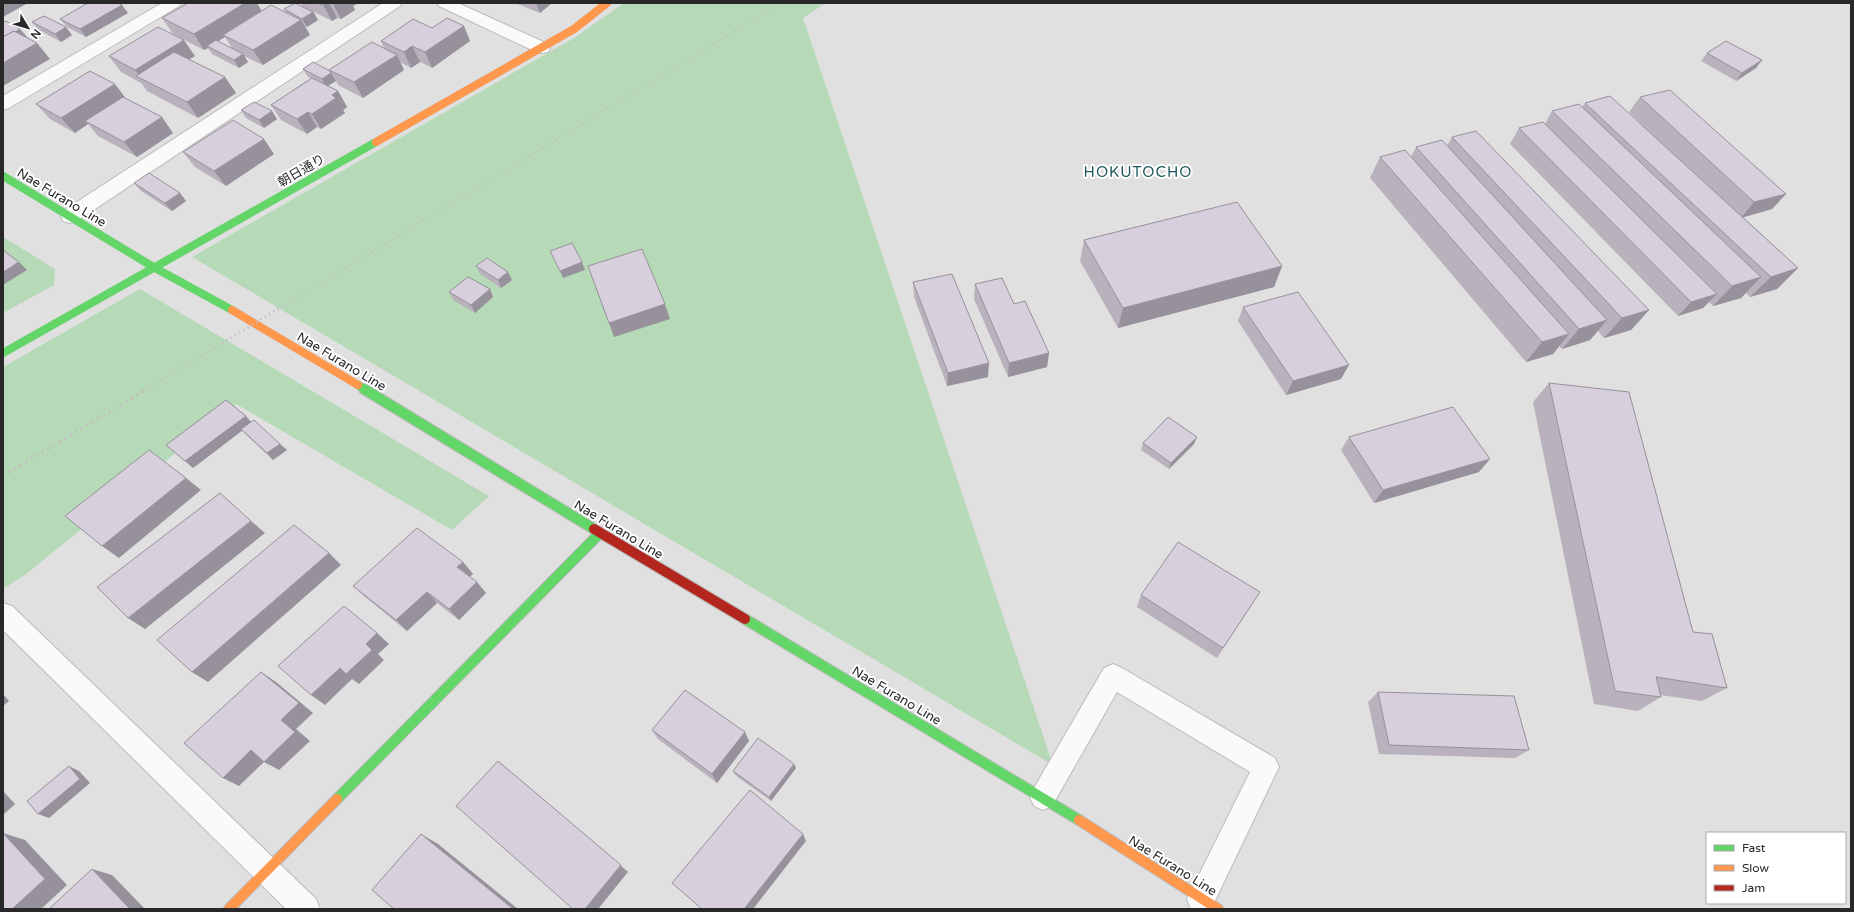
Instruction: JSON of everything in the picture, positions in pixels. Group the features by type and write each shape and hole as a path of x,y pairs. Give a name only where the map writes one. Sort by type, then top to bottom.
{"main road":[{"name":"朝日通り","path":"3,353 542,48 574,29 607,3"},
{"name":"Nae Furano Line","path":"3,176 155,268 255,323 600,533 1042,797 1205,906"},
{"path":"229,909 600,533"}],"street":[{"path":"3,104 173,3"},
{"path":"70,216 394,3"},
{"path":"445,3 542,48"},
{"path":"3,614 306,909"},
{"path":"1042,797 1114,676 1266,767 1205,906"}],"green space":[{"path":"624,3 826,3 803,18 1053,765 192,257 574,38"},
{"path":"3,237 55,269 54,285 3,313"},
{"path":"140,289 489,496 452,530 236,404 25,575 3,589 3,367"}],"building":[{"path":"88,3 118,3 122,5 80,29 60,19"},
{"path":"188,3 245,3 194,34 162,18"},
{"path":"295,3 313,12 302,19 284,9"},
{"path":"271,5 301,20 253,50 223,35"},
{"path":"44,16 66,27 55,34 32,22"},
{"path":"447,18 464,26 425,52 412,46 404,52 381,41 413,19 432,28"},
{"path":"6,21 20,29 3,37 3,22"},
{"path":"158,27 184,40 135,70 109,56"},
{"path":"14,31 37,43 3,63 3,37"},
{"path":"216,40 243,54 234,60 207,46"},
{"path":"1726,41 1762,60 1742,73 1707,53"},
{"path":"372,42 397,55 354,82 329,70"},
{"path":"174,52 225,77 187,102 136,76"},
{"path":"313,62 331,73 322,79 303,69"},
{"path":"90,71 115,84 61,118 36,104"},
{"path":"312,78 338,91 332,95 336,98 312,114 308,112 297,119 271,105"},
{"path":"1670,90 1786,194 1754,202 1640,97"},
{"path":"1610,96 1798,268 1771,277 1585,103"},
{"path":"123,97 162,117 124,142 85,121"},
{"path":"254,102 272,111 259,120 241,110"},
{"path":"1579,104 1761,277 1732,286 1552,111"},
{"path":"233,120 264,139 214,171 183,152"},
{"path":"1543,122 1717,294 1691,302 1519,128"},
{"path":"1476,131 1649,310 1622,318 1452,137"},
{"path":"1442,140 1607,320 1579,329 1416,147"},
{"path":"1405,150 1569,334 1542,342 1380,157"},
{"path":"149,173 180,193 165,203 134,183"},
{"path":"1237,202 1282,266 1123,308 1084,240"},
{"path":"572,243 582,262 560,271 550,251"},
{"path":"642,249 665,304 609,323 588,266"},
{"path":"3,250 19,262 3,272"},
{"path":"487,258 508,272 498,280 476,266"},
{"path":"952,274 989,363 948,373 913,282"},
{"path":"468,277 490,289 471,305 449,292"},
{"path":"1002,278 1014,304 1025,301 1049,353 1009,363 975,284"},
{"path":"1298,292 1349,365 1293,381 1243,307"},
{"path":"1549,383 1629,392 1693,632 1712,634 1727,688 1656,677 1661,697 1615,691"},
{"path":"226,400 246,416 185,461 166,445"},
{"path":"1453,407 1490,459 1383,490 1349,437"},
{"path":"1168,417 1197,437 1171,463 1143,443"},
{"path":"254,420 280,444 267,453 241,429"},
{"path":"149,450 186,478 102,546 65,516"},
{"path":"220,493 251,521 128,618 97,587"},
{"path":"294,525 329,553 192,672 157,640"},
{"path":"417,528 463,562 457,567 477,582 449,609 427,592 396,620 353,586"},
{"path":"1178,542 1260,592 1223,648 1141,595"},
{"path":"344,606 377,633 366,644 372,650 346,674 340,668 311,695 278,666"},
{"path":"261,672 299,703 281,720 295,732 264,762 251,750 223,778 184,743"},
{"path":"685,690 745,732 712,774 652,730"},
{"path":"1378,692 1514,696 1529,750 1389,745"},
{"path":"758,738 794,764 769,797 733,771"},
{"path":"498,761 621,865 585,909 573,909 456,806"},
{"path":"69,766 80,779 38,814 27,801"},
{"path":"750,790 803,834 744,909 702,909 672,883"},
{"path":"3,833 45,879 12,909 3,909"},
{"path":"421,834 513,909 394,909 372,890"},
{"path":"92,869 129,909 49,909"}],"railway":[{"path":"145,390 781,3"},
{"path":"3,476 147,389"}],"traffic: fast":[{"path":"3,353 376,142"},
{"path":"3,176 155,268 232,310"},
{"path":"358,385 594,529"},
{"path":"337,799 600,533"},
{"path":"745,619 1079,820"}],"traffic: slow":[{"path":"376,142 574,29 607,3"},
{"path":"232,310 358,385"},
{"path":"229,909 337,799"},
{"path":"1079,820 1218,909"}],"traffic: jam":[{"path":"594,529 745,619"}],"district":[{"name":"HOKUTOCHO","path":"1138,172"}]}
